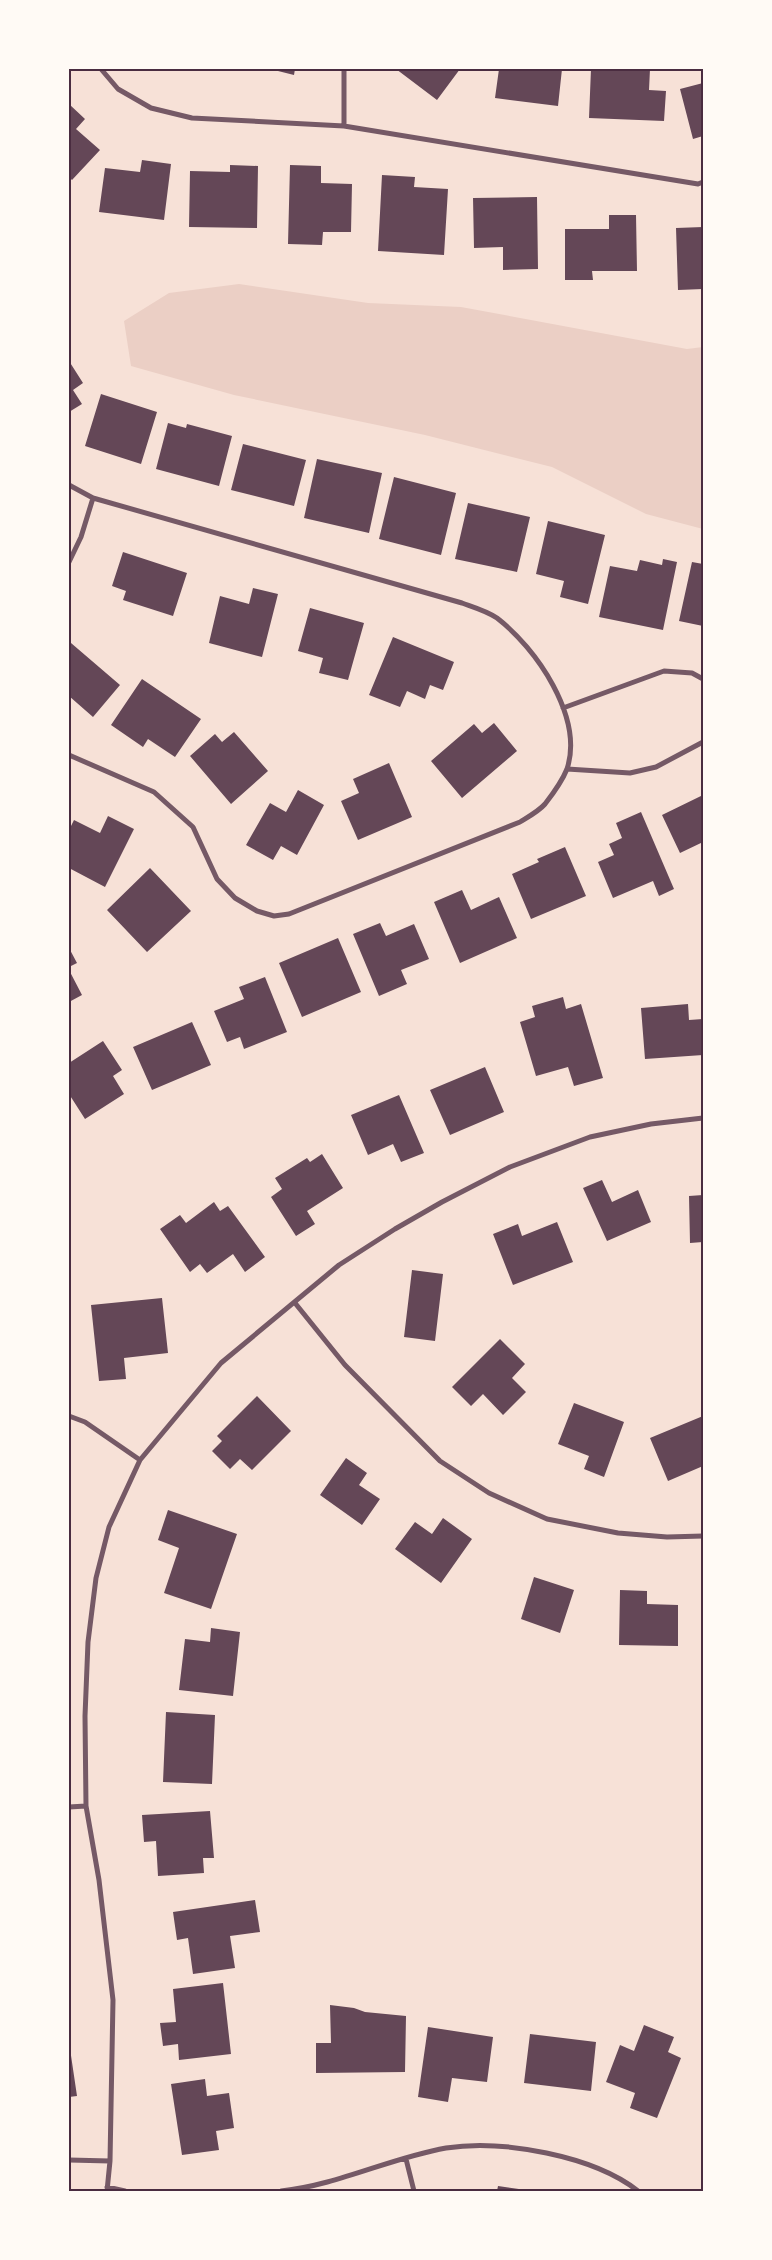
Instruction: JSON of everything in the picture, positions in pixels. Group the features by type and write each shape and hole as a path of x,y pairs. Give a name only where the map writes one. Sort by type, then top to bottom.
{"street":[{"path":"101,69 118,89 151,108 192,118 344,126 698,184 703,182"},
{"path":"344,69 344,126"},
{"path":"69,486 93,498 462,603 496,617 526,644 549,678 562,708 571,738 567,769 544,805 520,822 289,914 274,916 257,911 235,898 217,879 193,827 154,792 69,755"},
{"path":"69,562 81,537 93,498"},
{"path":"562,708 664,671 692,672 703,679"},
{"path":"567,769 630,773 656,767 703,742"},
{"path":"125,2191 107,2189 110,2161 113,2000 99,1880 86,1806 85,1716 87,1661 96,1578 109,1527 140,1460 221,1363 339,1266 395,1230 442,1202 510,1167 590,1137 651,1124 703,1118"},
{"path":"294,1302 345,1364 440,1461 489,1493 547,1519 618,1533 667,1537 703,1536"},
{"path":"69,1416 86,1422 140,1460"},
{"path":"69,1807 86,1806"},
{"path":"281,2191 350,2175 447,2148 518,2148 556,2154 599,2169 638,2191"},
{"path":"406,2159 414,2191"},
{"path":"69,2160 110,2161"}],"shaded area":[{"path":"239,284 368,303 461,307 687,349 703,347 703,529 646,514 552,467 425,435 234,395 131,366 124,321 169,293"}],"building":[{"path":"270,69 295,69 294,75"},
{"path":"396,69 460,69 437,100"},
{"path":"499,69 562,69 558,106 495,98"},
{"path":"591,69 650,69 649,90 666,91 664,121 589,118"},
{"path":"703,83 703,136 693,139 680,89"},
{"path":"69,104 85,119 76,129 100,150 72,180 69,177"},
{"path":"142,160 171,164 164,220 99,212 105,168 140,172"},
{"path":"230,165 258,166 257,228 189,227 190,171 230,172"},
{"path":"290,165 321,166 321,183 352,184 351,232 323,232 322,245 288,244"},
{"path":"382,175 415,177 414,187 448,189 444,255 378,251"},
{"path":"537,197 538,269 503,270 503,247 474,248 473,198"},
{"path":"609,215 636,215 637,271 592,271 593,280 565,280 565,229 609,229"},
{"path":"703,227 703,289 678,290 676,228"},
{"path":"69,361 83,383 73,390 82,404 69,412"},
{"path":"101,394 157,412 141,464 85,446"},
{"path":"168,423 186,428 187,424 232,436 219,486 156,469"},
{"path":"243,444 306,460 294,506 231,490"},
{"path":"317,459 382,473 369,533 304,518"},
{"path":"394,477 456,493 441,555 379,539"},
{"path":"468,503 530,517 517,572 455,559"},
{"path":"548,521 605,535 588,604 560,597 564,581 536,574"},
{"path":"123,552 187,573 173,616 123,600 126,591 112,586"},
{"path":"663,559 677,562 663,630 599,617 610,566 637,571 640,560 662,565"},
{"path":"692,562 703,564 703,626 679,621"},
{"path":"253,588 278,594 262,657 209,643 220,596 249,604"},
{"path":"310,608 364,623 348,680 319,673 323,658 298,651"},
{"path":"393,637 454,662 443,690 430,685 425,699 407,691 400,707 369,695"},
{"path":"71,643 120,685 93,717 69,696 69,646"},
{"path":"142,679 201,719 175,757 148,739 143,747 111,725"},
{"path":"494,723 517,751 462,798 431,761 474,724 482,733"},
{"path":"234,732 268,771 231,804 190,756 215,734 222,742"},
{"path":"389,763 412,817 358,840 341,801 359,793 353,779"},
{"path":"298,790 324,805 297,855 281,846 273,860 246,845 270,803 286,812"},
{"path":"703,795 703,842 680,853 662,815"},
{"path":"641,812 674,889 659,896 653,881 613,898 598,862 614,855 609,844 622,838 616,823"},
{"path":"108,816 134,829 105,887 69,868 69,830 74,820 100,833"},
{"path":"565,847 586,896 531,919 512,874 539,862 537,859"},
{"path":"150,868 191,911 147,952 107,910"},
{"path":"462,890 471,910 499,897 517,938 460,963 434,902"},
{"path":"380,923 386,936 414,924 429,959 401,970 407,984 379,996 353,934"},
{"path":"338,938 361,992 302,1017 279,963"},
{"path":"69,948 77,963 69,967"},
{"path":"69,970 82,995 69,1002"},
{"path":"265,977 287,1032 244,1049 240,1037 227,1042 214,1011 244,999 239,987"},
{"path":"563,997 566,1009 581,1004 603,1078 574,1086 568,1067 536,1076 520,1022 535,1017 532,1006"},
{"path":"688,1004 689,1020 703,1019 703,1055 645,1059 641,1008"},
{"path":"192,1022 211,1065 152,1090 133,1047"},
{"path":"103,1041 122,1070 113,1076 124,1094 85,1119 69,1094 69,1063"},
{"path":"485,1067 504,1112 450,1135 430,1090"},
{"path":"399,1095 424,1153 401,1162 393,1144 368,1155 351,1115"},
{"path":"322,1154 343,1188 307,1211 315,1224 296,1236 271,1197 282,1189 275,1178 307,1158 310,1162"},
{"path":"602,1180 612,1202 638,1190 651,1222 607,1241 583,1188"},
{"path":"703,1195 703,1242 690,1243 689,1196"},
{"path":"214,1202 220,1211 228,1206 265,1257 245,1272 233,1254 207,1273 200,1264 190,1272 160,1229 180,1215 186,1223"},
{"path":"557,1222 573,1262 513,1285 493,1234 518,1224 522,1236"},
{"path":"412,1270 443,1274 435,1341 404,1337"},
{"path":"162,1298 168,1353 124,1358 126,1379 99,1381 91,1305"},
{"path":"500,1339 525,1364 512,1378 526,1392 503,1415 483,1394 471,1406 452,1387"},
{"path":"257,1396 291,1431 252,1470 240,1459 230,1469 212,1451 222,1441 217,1436"},
{"path":"574,1403 624,1422 604,1477 584,1469 589,1456 558,1444"},
{"path":"703,1416 703,1466 668,1481 650,1438"},
{"path":"346,1458 367,1473 359,1485 380,1499 362,1525 320,1495"},
{"path":"168,1510 237,1534 211,1609 164,1593 179,1548 158,1540"},
{"path":"443,1518 472,1539 441,1583 395,1549 415,1522 432,1534"},
{"path":"534,1577 574,1590 560,1633 521,1619"},
{"path":"620,1590 647,1591 647,1604 678,1605 678,1646 619,1645"},
{"path":"211,1628 240,1632 233,1696 179,1690 185,1639 210,1642"},
{"path":"166,1712 215,1715 212,1784 163,1782"},
{"path":"210,1811 214,1858 203,1858 204,1873 158,1876 156,1841 144,1842 142,1815"},
{"path":"255,1900 260,1932 230,1936 235,1968 193,1974 188,1938 177,1940 173,1912"},
{"path":"223,1983 231,2054 179,2060 178,2044 163,2046 160,2023 176,2022 173,1989"},
{"path":"330,2005 354,2008 365,2012 406,2016 405,2072 316,2073 316,2043 331,2043"},
{"path":"644,2025 674,2037 668,2052 681,2058 657,2118 630,2108 635,2093 606,2082 620,2045 634,2051"},
{"path":"428,2027 493,2037 487,2082 452,2078 448,2102 418,2097"},
{"path":"530,2034 596,2042 591,2091 524,2083"},
{"path":"69,2042 77,2096 69,2097"},
{"path":"205,2079 207,2096 229,2093 234,2128 216,2131 219,2150 182,2155 171,2084"},
{"path":"498,2186 526,2190 526,2191 497,2191"}]}
